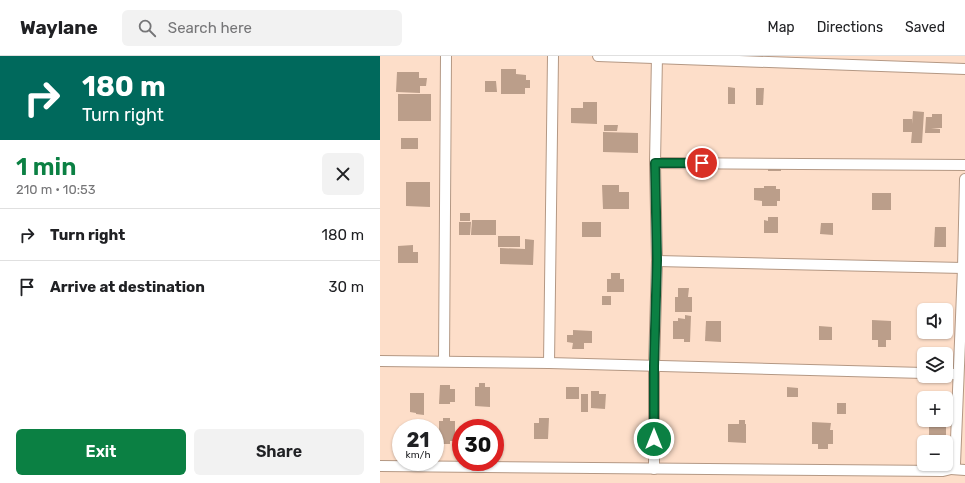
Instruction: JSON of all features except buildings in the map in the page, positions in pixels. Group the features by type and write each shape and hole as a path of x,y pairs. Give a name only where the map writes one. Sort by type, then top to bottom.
{"street":[{"path":"444,361 446,56"},
{"path":"548,362 553,56"},
{"path":"598,56 965,69"},
{"path":"654,469 654,366 657,260 655,163 657,57"},
{"path":"655,163 965,165"},
{"path":"953,466 955,464 965,179"},
{"path":"657,260 963,268"},
{"path":"380,361 548,362 917,373"},
{"path":"953,374 958,374"},
{"path":"380,466 917,471"},
{"path":"953,469 965,470"}],"route":[{"path":"654,439 654,366 657,260 655,163 702,163"}]}
